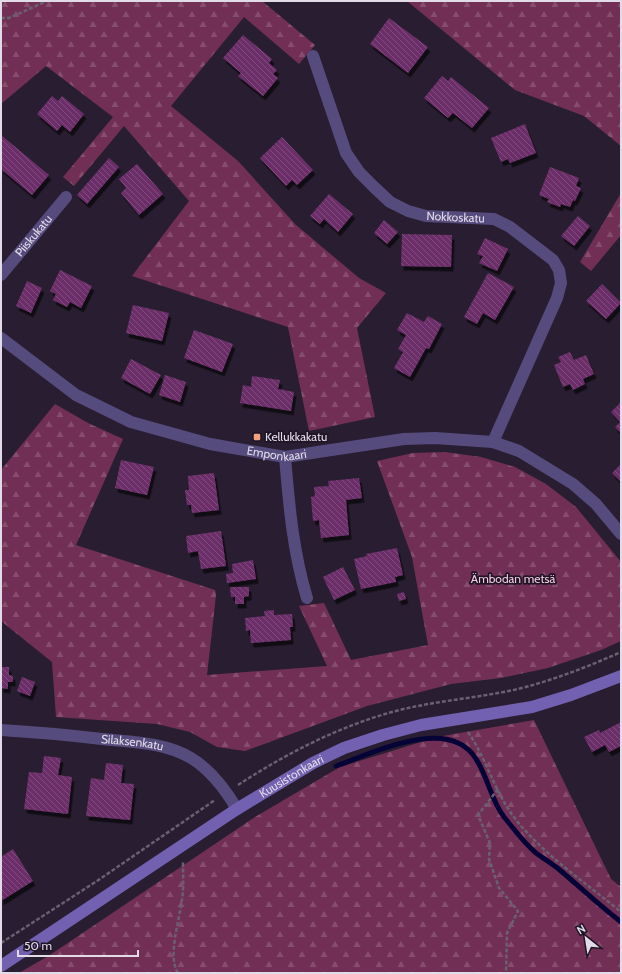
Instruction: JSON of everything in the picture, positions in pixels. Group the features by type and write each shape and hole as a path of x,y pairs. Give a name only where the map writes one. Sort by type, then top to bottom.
{"street":[{"name":"Nokkoskatu","path":"313,56 346,153 359,172 390,202 408,211 426,216 494,219 510,227 553,260 559,270 561,283 557,298 492,442"},
{"name":"Piiskukatu","path":"1,275 66,197"},
{"name":"Emponkaari","path":"1,338 76,395 131,422 210,444 285,457 404,439 442,438 492,442 519,451 573,484 596,504 621,534"},
{"path":"285,457 289,512 296,554 307,598"},
{"name":"Kuusistonkaari","path":"1,966 237,809 313,763 344,748 383,735 421,725 532,706 571,695 621,676"},
{"name":"Silaksenkatu","path":"1,730 58,734 169,748 190,757 208,770 227,792 237,809"}],"path":[{"path":"1,18 9,18 47,1"},
{"path":"458,718 475,742 507,807 521,825 570,870 621,912"},
{"path":"498,789 478,815 490,843 489,859 499,888 518,911 507,932 506,973"},
{"path":"1,943 97,881 216,799"},
{"path":"178,973 174,966 176,935 182,898 183,858"}],"green space":[{"path":"1,1 262,1 315,45 299,64 244,17 171,106 238,161 296,225 359,278 386,293 357,328 375,417 309,431 288,327 132,276 189,201 124,126 74,186 63,177 113,117 46,66 1,104"},
{"path":"407,1 621,1 621,146 584,116 515,90"},
{"path":"621,193 621,235 591,271 580,262"},
{"name":"Ämbodan metsä","path":"55,404 88,423 123,439 76,545 215,590 216,595 207,675 327,666 299,606 324,603 351,660 428,645 412,557 377,461 413,453 445,452 481,457 515,467 546,484 576,507 621,562 621,641 601,650 548,668 501,678 451,684 367,706 245,751 217,747 190,732 157,724 56,717 52,662 1,621 1,470"},
{"path":"534,720 611,879 621,887 621,973 19,973 50,955 255,817 340,767 437,737"}],"building":[{"path":"389,18 428,47 408,73 370,44"},
{"path":"243,35 272,59 269,63 277,70 273,74 278,78 263,96 238,76 241,73 223,58"},
{"path":"442,76 448,81 451,77 489,108 472,128 453,113 448,118 424,98"},
{"path":"52,96 58,101 62,96 84,114 70,132 62,125 57,131 37,114"},
{"path":"525,124 536,153 510,163 508,159 501,162 491,138"},
{"path":"1,135 49,175 32,195 1,169"},
{"path":"282,137 313,170 297,185 292,180 286,186 260,158"},
{"path":"109,158 119,167 87,204 77,195"},
{"path":"137,164 163,194 139,215 121,193 126,188 119,179"},
{"path":"550,167 579,178 576,186 581,188 575,201 573,200 570,207 561,204 560,207 547,202 549,199 539,195"},
{"path":"329,194 353,214 338,232 324,219 320,224 310,216"},
{"path":"578,216 590,226 574,246 561,236"},
{"path":"384,220 398,232 387,244 374,233"},
{"path":"402,234 452,235 451,267 401,266"},
{"path":"485,238 508,249 497,271 479,263 483,256 477,254"},
{"path":"60,270 92,286 81,308 70,302 67,307 53,300 56,294 50,291"},
{"path":"488,273 514,287 495,320 483,313 477,324 464,317"},
{"path":"27,281 42,288 31,313 16,306"},
{"path":"602,284 621,303 606,319 586,301"},
{"path":"133,305 169,313 162,341 126,333"},
{"path":"407,313 424,322 428,316 442,324 429,349 426,348 410,377 394,368 403,352 398,349 406,335 397,330"},
{"path":"194,330 233,344 222,372 184,358"},
{"path":"570,352 574,360 586,355 594,374 583,379 585,384 573,390 570,384 563,387 554,365 561,362 558,357"},
{"path":"131,359 161,375 150,394 121,378"},
{"path":"165,375 186,382 180,402 159,395"},
{"path":"252,376 280,380 278,389 294,392 291,411 240,403 243,385 251,387"},
{"path":"621,402 621,433 615,427 620,422 611,412"},
{"path":"121,460 154,467 147,495 115,488"},
{"path":"621,464 621,482 612,473"},
{"path":"214,473 219,510 192,513 191,505 187,505 185,490 189,490 188,476"},
{"path":"359,478 362,498 346,500 349,535 321,538 319,520 313,521 311,497 315,496 314,487 329,486 328,481"},
{"path":"221,531 226,566 201,569 198,551 188,553 186,536"},
{"path":"397,548 403,575 395,577 396,582 361,589 354,559 367,556 366,554"},
{"path":"253,560 256,579 227,583 226,574 233,573 232,564"},
{"path":"343,567 355,590 334,600 323,577"},
{"path":"230,587 249,587 249,596 244,597 244,604 235,604 235,597 231,597"},
{"path":"404,592 406,599 399,601 397,594"},
{"path":"274,610 274,615 292,614 293,627 290,627 291,640 251,643 250,630 246,631 245,618 265,616 264,611"},
{"path":"1,667 9,667 9,675 13,676 13,682 8,682 8,689 1,688"},
{"path":"22,677 35,682 30,696 17,691"},
{"path":"621,722 621,746 609,752 605,745 592,752 584,737 599,730 600,733"},
{"path":"44,756 61,758 58,775 72,777 68,814 24,809 29,772 42,773"},
{"path":"106,763 123,765 121,783 134,784 130,820 86,816 91,778 104,780"},
{"path":"13,849 33,881 1,901 1,857"}],"waterway":[{"path":"336,766 389,746 410,741 430,738 448,740 464,746 476,759 484,773 493,796 504,817 523,840 536,853 558,868 621,922"}],"place":[{"name":"Kellukkakatu","path":"257,437"}]}
